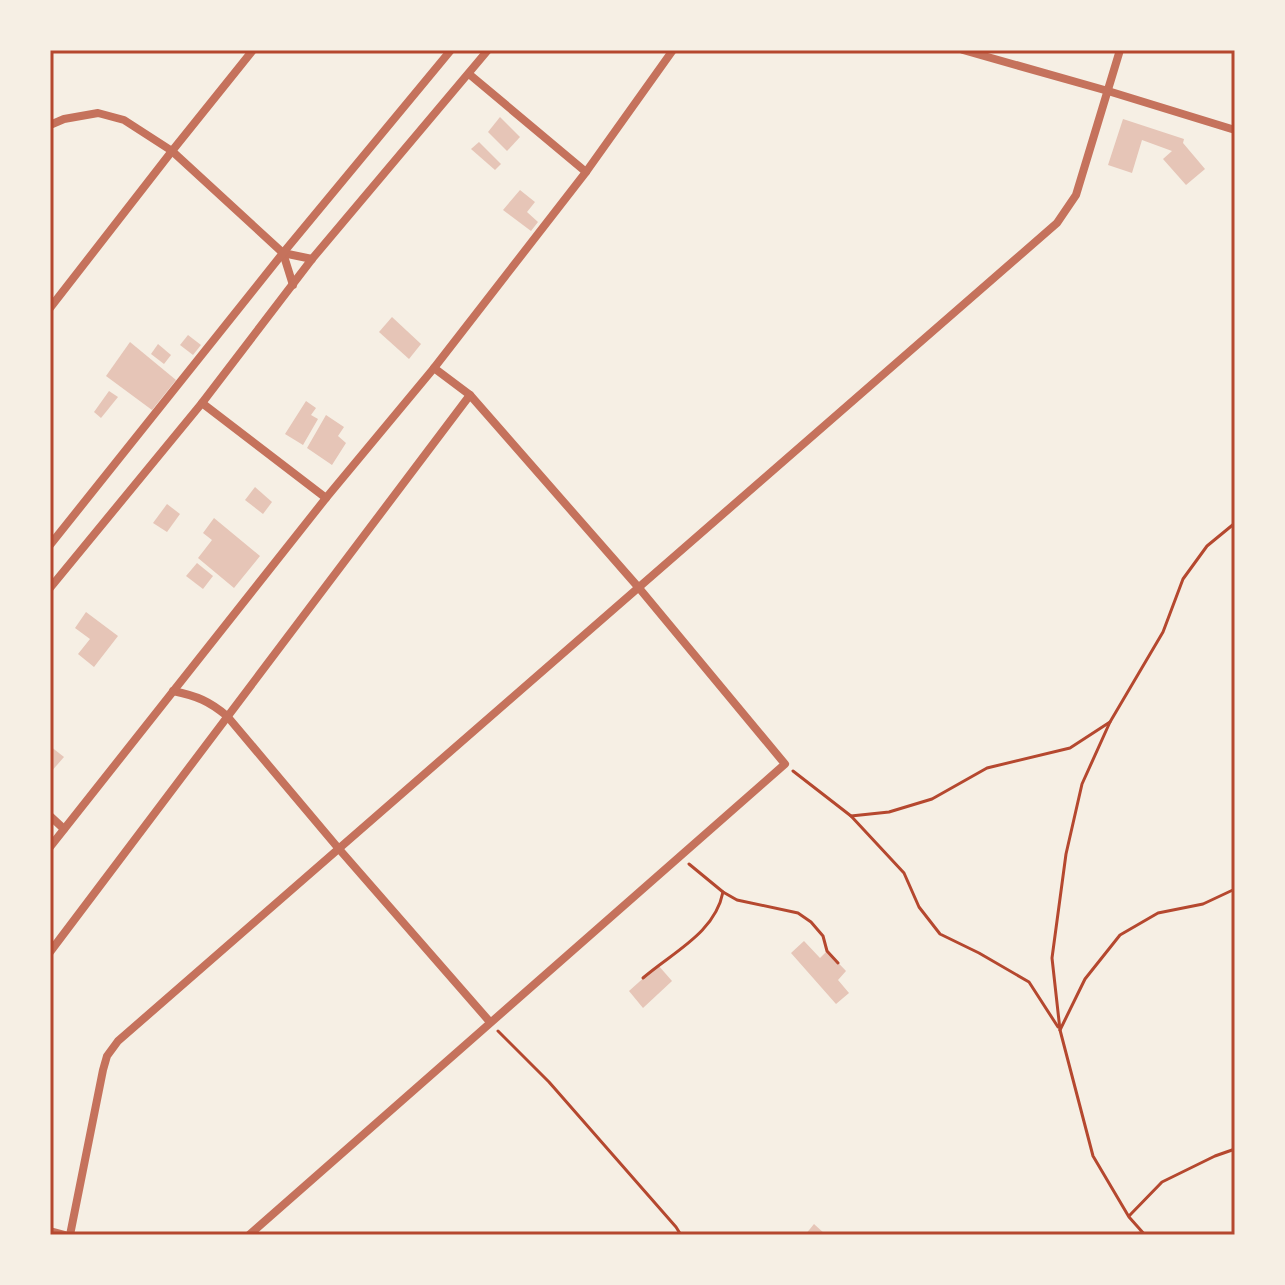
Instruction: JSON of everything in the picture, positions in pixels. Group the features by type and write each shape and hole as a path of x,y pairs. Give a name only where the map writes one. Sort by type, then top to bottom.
{"street":[{"path":"50,308 253,50"},
{"path":"50,545 283,253 451,50"},
{"path":"50,588 202,403 312,259 488,50"},
{"path":"50,847 326,498 434,368 586,172 673,50"},
{"path":"963,50 1235,130"},
{"path":"50,1231 68,1235 107,1056 118,1041 1057,223 1076,195 1120,50"},
{"path":"469,74 586,172"},
{"path":"50,125 64,119 98,113 124,120 172,151 283,253 293,285"},
{"path":"283,253 312,259"},
{"path":"249,1235 785,764 639,588 470,395 434,368"},
{"path":"50,952 470,395"},
{"path":"202,403 326,498"},
{"path":"173,691 194,695 227,716 490,1022"},
{"path":"50,816 64,829"}],"path":[{"path":"1143,1234 1129,1217 1093,1156 1060,1030 1052,958 1066,854 1082,784 1110,722 1163,632 1183,579 1207,546 1235,523"},
{"path":"851,816 889,812 932,799 987,768 1070,748 1110,722"},
{"path":"785,764 851,816 904,873 919,907 940,934 1029,982 1060,1030"},
{"path":"681,855 723,892 737,900 798,913 823,936 827,951 838,963"},
{"path":"1060,1030 1085,979 1120,935 1158,913 1203,904 1235,889"},
{"path":"643,978 701,932 714,918 723,892"},
{"path":"490,1022 549,1082 681,1235"},
{"path":"1129,1217 1162,1182 1235,1149"},
{"path":"1123,1235 1143,1234"}],"building":[{"path":"500,117 520,137 507,151 488,132"},
{"path":"1123,119 1184,139 1183,143 1205,169 1186,185 1163,159 1172,151 1142,140 1132,173 1108,165"},
{"path":"479,142 501,164 495,170 471,149"},
{"path":"520,190 535,202 527,212 538,222 531,231 503,210"},
{"path":"392,317 421,344 409,359 379,332"},
{"path":"188,335 201,345 193,355 180,345"},
{"path":"130,342 176,380 152,410 106,376"},
{"path":"158,344 171,355 164,364 151,354"},
{"path":"109,391 118,397 101,418 94,412"},
{"path":"306,401 316,408 311,415 318,419 303,445 285,434"},
{"path":"326,415 344,427 338,436 346,443 332,465 307,448"},
{"path":"255,487 272,502 263,514 245,500"},
{"path":"167,504 180,514 167,532 153,523"},
{"path":"214,518 260,556 234,588 198,558 212,540 203,533"},
{"path":"197,563 213,576 203,589 186,576"},
{"path":"86,612 118,636 94,667 78,654 90,639 75,628"},
{"path":"50,746 64,757 50,773"},
{"path":"804,941 820,958 827,951 846,971 838,980 849,993 836,1004 791,953"},
{"path":"658,965 672,981 643,1008 629,991"},
{"path":"814,1224 826,1235 805,1235"}]}
